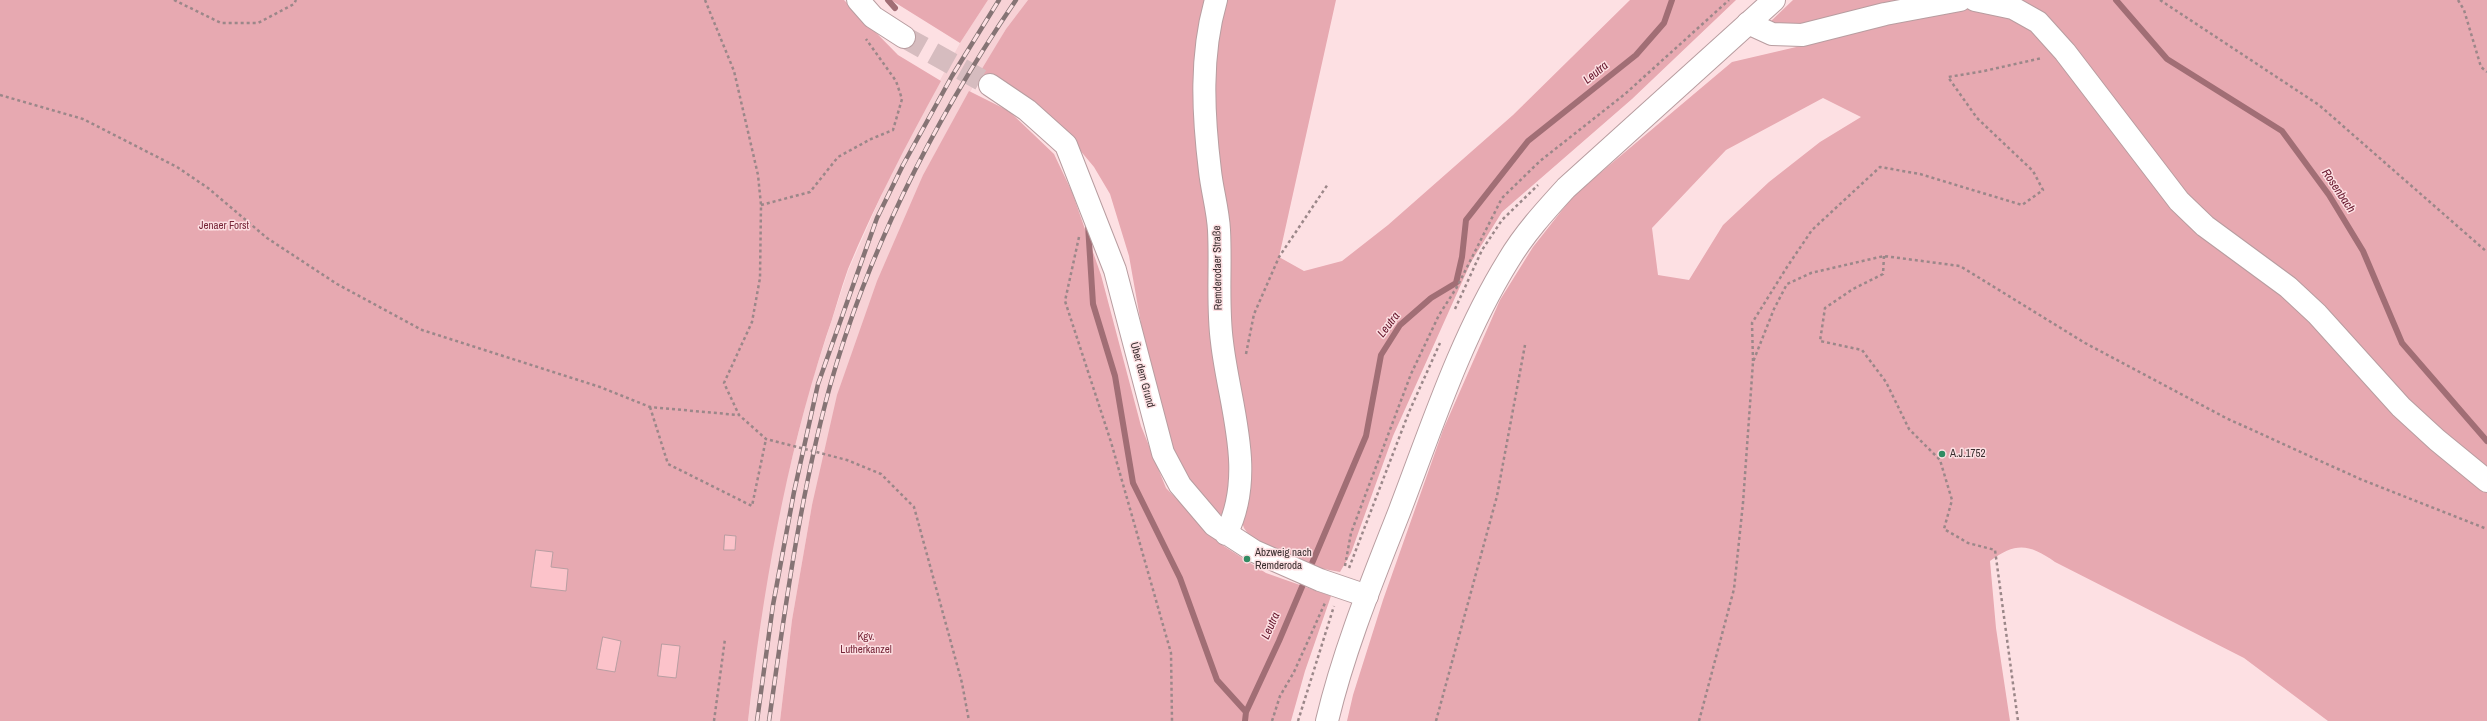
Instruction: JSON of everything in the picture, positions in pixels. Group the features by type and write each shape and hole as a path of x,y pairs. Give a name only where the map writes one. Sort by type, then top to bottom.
{"street":[{"path":"858,0 873,17 904,37"},
{"name":"Remderodaer Straße","path":"1216,0 1205,49 1206,137 1219,229 1218,285 1222,342 1238,429 1239,446 1236,507 1226,534"},
{"path":"1327,721 1333,696 1367,596 1457,365 1484,303 1508,260 1536,220 1566,188 1774,0"},
{"path":"1748,24 1772,34 1802,35 1885,14 1960,0"},
{"path":"1975,0 2013,8 2031,16 2066,52 2179,201 2205,226 2288,287 2318,314 2401,407 2437,440 2487,480"},
{"name":"Über dem Grund","path":"990,85 1027,110 1066,145 1115,270 1163,453 1180,485 1195,505 1226,534 1271,561 1367,596"}],"path":[{"path":"174,0 221,23 258,23 294,4 296,0"},
{"path":"705,0 734,71 758,175 761,205 760,278 752,322 724,383 739,415 766,439 847,460 881,474 914,507 962,683 969,721"},
{"path":"2160,0 2319,105 2487,252"},
{"path":"2458,0 2464,10 2481,67 2487,72"},
{"path":"761,205 810,192 838,157 871,139 893,130 902,99 896,81 861,33 873,17"},
{"path":"1699,721 1734,589 1743,503 1753,362 1752,323 1812,230 1880,167 1920,174 2022,205 2043,190 2033,170 1976,118 1948,77 1984,71 2066,52"},
{"path":"0,95 83,119 176,167 280,246 337,284 422,330 600,387 650,407 739,415"},
{"path":"1245,358 1254,314 1279,257 1328,184"},
{"path":"1079,234 1065,301 1111,442 1171,653 1172,721"},
{"path":"1753,362 1774,309 1787,284 1810,273 1884,256 1960,266 2085,343 2226,418 2360,479 2487,529"},
{"path":"1884,256 1883,274 1853,289 1825,308 1820,341 1862,350 1886,382 1909,429 1940,460 1952,500 1944,529 1968,543 1995,550 2018,721"},
{"path":"1436,721 1497,496 1524,345"},
{"path":"650,407 668,464 752,506 766,439"},
{"path":"714,721 724,639"}],"shaded area":[{"path":"988,0 1028,0 1006,29 923,175 812,505 792,620 780,721 748,721 760,615 783,494 810,387 848,271 896,162 960,43"}],"green space":[{"name":"Jenaer Forst","path":"0,0 844,0 898,55 941,81 892,174 848,269 811,384 787,479 768,575 748,721 0,721"},
{"path":"891,0 988,0 960,43"},
{"path":"1028,0 1212,0 1209,8 1234,430 1226,514 1216,514 1174,460 1151,380 1129,256 1110,194 1094,167 1079,149 980,72 1006,29"},
{"path":"1220,0 1336,0 1279,257 1304,271 1342,261 1388,225 1513,115 1630,0 1736,0 1632,99 1502,212 1471,262 1393,436 1351,553 1340,572 1308,566 1253,541 1244,528 1241,519 1210,137"},
{"path":"1793,0 1906,0 1814,22 1773,26 1771,21"},
{"path":"1946,0 2487,0 2487,721 2328,721 2244,658 2038,552 2030,549 2015,548 1990,561 1996,628 2010,721 1347,721 1353,695 1383,600 1443,430 1500,300 1533,247 1574,195 1732,62 1822,41","holes":["1823,98 1861,117 1820,142 1769,182 1723,225 1689,280 1658,275 1652,228 1726,150"]},
{"name":"Kgv. Lutherkanzel","path":"969,91 1009,111 1054,154 1072,192 1101,275 1141,426 1166,488 1219,543 1266,573 1331,596 1305,671 1291,721 780,721 792,620 812,505 837,395 877,281 923,175"}],"building":[{"path":"725,535 736,536 735,550 724,550"},
{"path":"536,550 553,552 551,567 568,569 566,591 531,587"},
{"path":"603,637 621,641 615,672 597,669"},
{"path":"662,644 680,646 676,678 658,676"}],"waterway":[{"path":"888,0 895,8"},
{"name":"Leutra","path":"1245,721 1246,712 1279,641 1366,436 1381,355 1400,325 1431,298 1456,283 1462,257 1466,220 1528,141 1636,55 1664,23 1672,0"},
{"name":"Rosenbach","path":"2116,0 2167,59 2282,131 2329,195 2363,251 2402,343 2487,441"},
{"path":"1088,225 1093,304 1115,376 1133,483 1180,578 1217,680 1246,712"}],"tunnel":[{"path":"904,37 990,85"}],"railway":[{"path":"757,721 773,605 794,492 818,384 877,218 903,165 952,76 999,0"},
{"path":"769,721 787,595 810,469 819,427 846,334 864,284 907,186 958,91 1016,0"}],"place":[{"name":"A.J.1752","path":"1942,454"},
{"name":"Abzweig nach Remderoda","path":"1247,559"}]}
